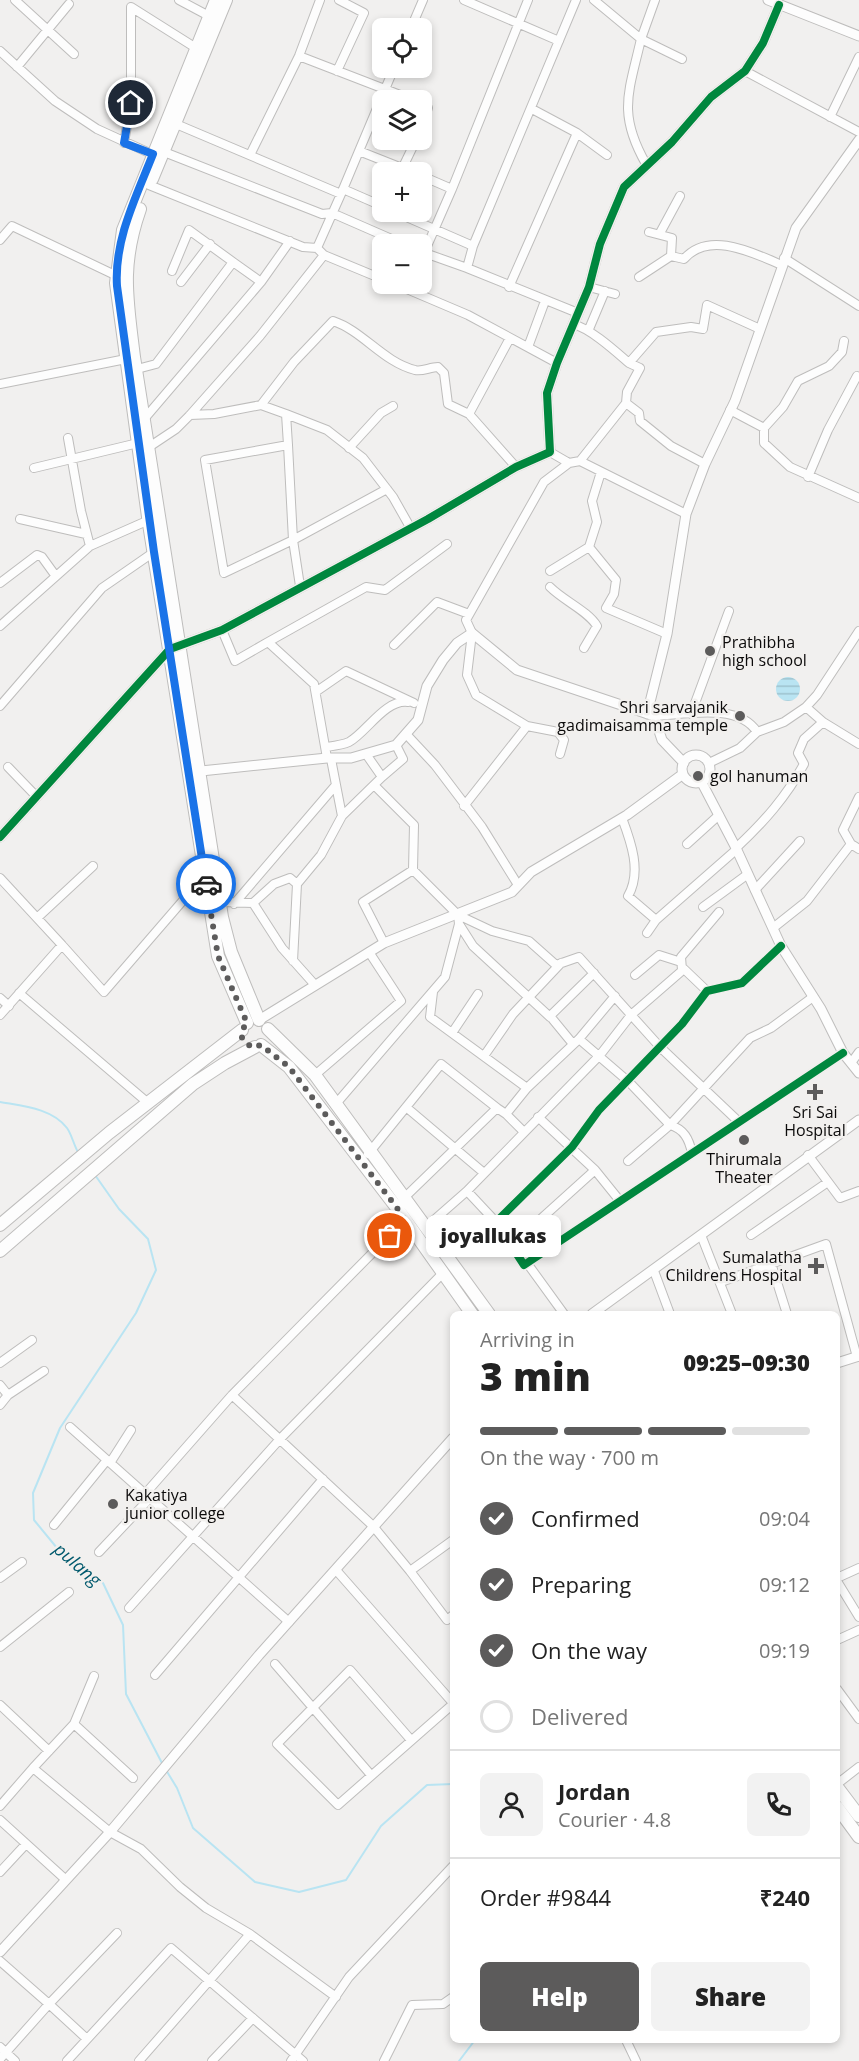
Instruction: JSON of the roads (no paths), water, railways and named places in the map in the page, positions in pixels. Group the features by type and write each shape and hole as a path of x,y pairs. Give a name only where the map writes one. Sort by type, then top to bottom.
{"main road":[{"path":"216,0 158,153 129,242 125,271 132,362 145,418 143,445 149,520 227,903 231,952 254,1025 315,1075 334,1106 370,1150 487,1311"},
{"path":"0,1251 193,1084 225,1063 258,1046 268,1037 254,1025 218,956 132,362 117,276 123,230 158,153 176,124 226,0"},
{"path":"254,1025 244,1042 258,1046 289,1067 362,1162 470,1311"},
{"path":"0,1225 53,1178 147,1102 254,1025"},
{"path":"840,1790 859,1816"},
{"path":"840,1812 859,1837"}],"street":[{"path":"15,0 74,54"},
{"path":"179,0 209,16"},
{"path":"250,155 298,56 320,0"},
{"path":"337,71 364,13 339,0"},
{"path":"415,18 423,0"},
{"path":"464,0 477,3 559,41"},
{"path":"432,237 528,0"},
{"path":"467,268 473,246 576,0"},
{"path":"595,0 640,39 681,58"},
{"path":"646,164 634,143 625,106 640,39 656,0"},
{"path":"768,0 859,36"},
{"path":"16,67 69,4"},
{"path":"132,4 196,48"},
{"path":"124,143 131,103 132,4"},
{"path":"550,453 548,393 557,363 589,287 600,244 624,187 672,141 711,97 745,71 763,43 783,4"},
{"path":"0,51 55,101 97,129 124,143 158,153 322,214 332,213 380,234"},
{"path":"298,56 384,90 389,78"},
{"path":"830,117 859,57"},
{"path":"745,71 859,132"},
{"path":"532,109 577,133 608,155"},
{"path":"317,248 372,119"},
{"path":"176,124 372,202"},
{"path":"509,287 577,133"},
{"path":"684,763 662,740 651,715 668,634 686,514 705,464 730,410 796,228 859,140"},
{"path":"359,151 385,162"},
{"path":"432,180 452,189"},
{"path":"148,185 303,247 317,248 324,255 372,275"},
{"path":"660,233 680,196"},
{"path":"418,222 473,246"},
{"path":"0,240 12,226 117,276"},
{"path":"172,271 189,230 261,282"},
{"path":"649,232 660,233 672,238 671,256"},
{"path":"145,418 261,282 290,241"},
{"path":"181,282 210,244"},
{"path":"639,277 671,256 684,259 693,249 718,244 783,261 859,306"},
{"path":"34,468 143,445 176,429 260,336 324,255"},
{"path":"432,256 467,268 578,314"},
{"path":"0,384 132,362 156,364 233,262"},
{"path":"589,287 615,294"},
{"path":"589,329 605,291"},
{"path":"418,294 468,315 557,363"},
{"path":"528,347 545,301"},
{"path":"629,363 656,332 691,327 703,329 707,305 760,329"},
{"path":"261,405 294,362 333,321 348,326 398,364 418,371 438,367 444,373 448,404 469,414 516,467"},
{"path":"573,324 589,329 597,339 614,349 629,363 640,368 627,392 626,403 580,461"},
{"path":"469,414 510,338"},
{"path":"844,341 842,352 829,366 798,381 783,407 764,428 764,443 790,467 859,498"},
{"path":"808,477 828,430 857,376"},
{"path":"626,403 639,413 640,421 671,446 705,464"},
{"path":"190,415 214,414 261,405 327,430 363,458 387,489 410,527"},
{"path":"349,448 381,413 393,406"},
{"path":"730,410 764,428"},
{"path":"286,414 293,540 300,586"},
{"path":"68,438 90,546"},
{"path":"288,445 205,460 224,573 293,540 387,489"},
{"path":"550,453 569,463"},
{"path":"0,837 174,647 222,630 516,467 550,453"},
{"path":"686,514 580,461 569,463 544,482 466,620 472,633 517,670 651,715 691,714 708,711 728,715 753,725 757,732"},
{"path":"550,572 589,547 597,522 592,501 601,472"},
{"path":"20,519 86,534"},
{"path":"0,626 90,546 149,520"},
{"path":"222,630 235,661 366,587 386,590 447,544"},
{"path":"589,547 616,580 614,594 606,608 594,620"},
{"path":"0,706 102,588 154,552"},
{"path":"0,583 37,555 42,557 55,575"},
{"path":"550,587 565,601 594,620 597,626 584,648"},
{"path":"394,645 437,602 469,614"},
{"path":"606,608 668,634"},
{"path":"691,714 729,611"},
{"path":"709,762 740,748 757,732 784,722 806,707 818,695 859,632"},
{"path":"201,771 329,758 351,758 396,745 418,720 418,704 443,660 457,643 472,633"},
{"path":"472,633 467,675 476,695 527,726 558,732 564,740 560,754"},
{"path":"268,642 314,684 317,691 326,747 342,816"},
{"path":"317,691 346,670 418,704"},
{"path":"326,747 350,741 390,707 402,702 418,704"},
{"path":"806,707 823,722 859,744"},
{"path":"646,933 656,920 737,849 767,819 791,789 804,764 798,753 804,739 823,722"},
{"path":"464,806 527,726"},
{"path":"406,734 435,765 482,827 518,885"},
{"path":"292,960 297,884 321,855 342,816 403,759 396,745"},
{"path":"366,754 382,777"},
{"path":"702,783 688,781 683,774 684,763 689,757 698,755 709,762"},
{"path":"702,783 710,772 709,762"},
{"path":"8,767 36,796"},
{"path":"254,1025 384,943 459,919 512,892 531,872 622,818 683,774"},
{"path":"702,783 737,849 781,946 843,1053 859,1073"},
{"path":"374,785 414,825 413,870 459,919 473,946 527,999 576,1041 600,1055 670,1125 679,1127 689,1141 692,1153"},
{"path":"227,903 335,786"},
{"path":"858,801 843,830 851,843 859,849"},
{"path":"687,844 719,815"},
{"path":"622,818 635,856 633,888 628,896 656,920"},
{"path":"755,890 800,841"},
{"path":"773,928 807,900 851,843"},
{"path":"38,918 93,866"},
{"path":"384,943 363,902 413,870"},
{"path":"0,878 104,992 205,874"},
{"path":"703,907 748,874"},
{"path":"227,903 253,903 274,884 290,878 297,884"},
{"path":"253,903 292,960 315,985"},
{"path":"426,1227 467,1191 600,1055 631,1015 681,966 681,957 718,912"},
{"path":"459,919 528,941 556,965 579,957 660,1047 739,1122"},
{"path":"334,1106 445,977 459,919"},
{"path":"0,1016 63,945"},
{"path":"496,1222 572,1147 599,1110 629,1082 707,991 742,983 781,946"},
{"path":"315,1075 401,1001 369,952"},
{"path":"635,975 659,955 681,966 707,991"},
{"path":"484,1056 506,1023 561,963"},
{"path":"550,1017 594,973"},
{"path":"433,991 430,1017 527,1088"},
{"path":"19,993 147,1102"},
{"path":"452,1033 478,994"},
{"path":"506,1114 527,1088 576,1041 615,996"},
{"path":"0,998 9,1006"},
{"path":"628,1161 670,1125 750,1038 771,1028 813,998"},
{"path":"851,1062 859,1052"},
{"path":"526,1263 843,1053"},
{"path":"362,1162 441,1064 506,1114 524,1132"},
{"path":"405,1107 484,1173"},
{"path":"404,1198 497,1108"},
{"path":"538,1118 596,1170 620,1201"},
{"path":"596,1311 859,1120"},
{"path":"808,1155 840,1198 859,1191"},
{"path":"533,1226 596,1170"},
{"path":"751,1235 828,1182"},
{"path":"467,1191 496,1222 524,1265 526,1263 562,1311"},
{"path":"99,1552 232,1395 405,1221"},
{"path":"701,1235 731,1311"},
{"path":"721,1282 826,1244 858,1357 840,1363"},
{"path":"771,1263 786,1311"},
{"path":"654,1271 669,1311"},
{"path":"129,1608 279,1439 443,1274"},
{"path":"0,1363 32,1340"},
{"path":"0,1405 8,1395 44,1371"},
{"path":"0,1385 8,1395"},
{"path":"232,1395 373,1526 447,1620 450,1619"},
{"path":"70,1427 289,1622"},
{"path":"54,1525 109,1462 131,1430"},
{"path":"0,1952 112,1829 289,1622 450,1441"},
{"path":"155,1675 323,1479"},
{"path":"410,1571 450,1542"},
{"path":"0,1578 22,1562"},
{"path":"840,1578 859,1568"},
{"path":"336,1570 450,1701"},
{"path":"840,1585 859,1617"},
{"path":"0,1647 69,1592"},
{"path":"840,1639 859,1630"},
{"path":"275,1664 371,1776"},
{"path":"411,1740 350,1670 277,1744 338,1805 450,1707"},
{"path":"0,1806 74,1724 94,1676"},
{"path":"840,1693 859,1719"},
{"path":"0,1705 49,1752"},
{"path":"74,1724 133,1778"},
{"path":"840,1783 859,1767"},
{"path":"33,1768 141,1849 180,1887 206,1908 250,1934 336,1997"},
{"path":"0,1820 65,1879"},
{"path":"0,1872 26,1844"},
{"path":"294,2058 349,1977 450,1869"},
{"path":"15,2061 2,2053 117,1934"},
{"path":"139,2061 250,1934"},
{"path":"67,2061 171,1948 253,2018 294,2058 303,2061"},
{"path":"0,1961 87,2039"},
{"path":"384,2061 412,2005 443,2004 450,1999"},
{"path":"212,2061 253,2018"},
{"path":"627,2043 636,2061"}],"water":[{"path":"788,677 796,681 800,689 796,697 788,701 780,697 776,689 780,681"}],"waterway":[{"name":"pulang","path":"0,1102 36,1109 61,1121 67,1128 79,1154"},
{"name":"pulang","path":"95,1175 119,1209 148,1239 156,1270 136,1313 60,1428 33,1493 34,1520 57,1548 103,1583 123,1625 126,1694 163,1765"},
{"name":"pulang","path":"166,1770 177,1788 193,1828 255,1882 299,1892 346,1880 381,1826 427,1785 450,1784"},
{"name":"pulang","path":"459,2061 473,2043"}],"place":[{"name":"Prathibha high school","path":"710,651"},
{"name":"Shri sarvajanik gadimaisamma temple","path":"740,716"},
{"name":"gol hanuman","path":"698,776"},
{"name":"Sri Sai Hospital","path":"815,1092"},
{"name":"Thirumala Theater","path":"744,1140"},
{"name":"joyallukas","path":"390,1236"},
{"name":"Sumalatha Childrens Hospital","path":"816,1266"},
{"name":"Kakatiya junior college","path":"113,1504"}]}
